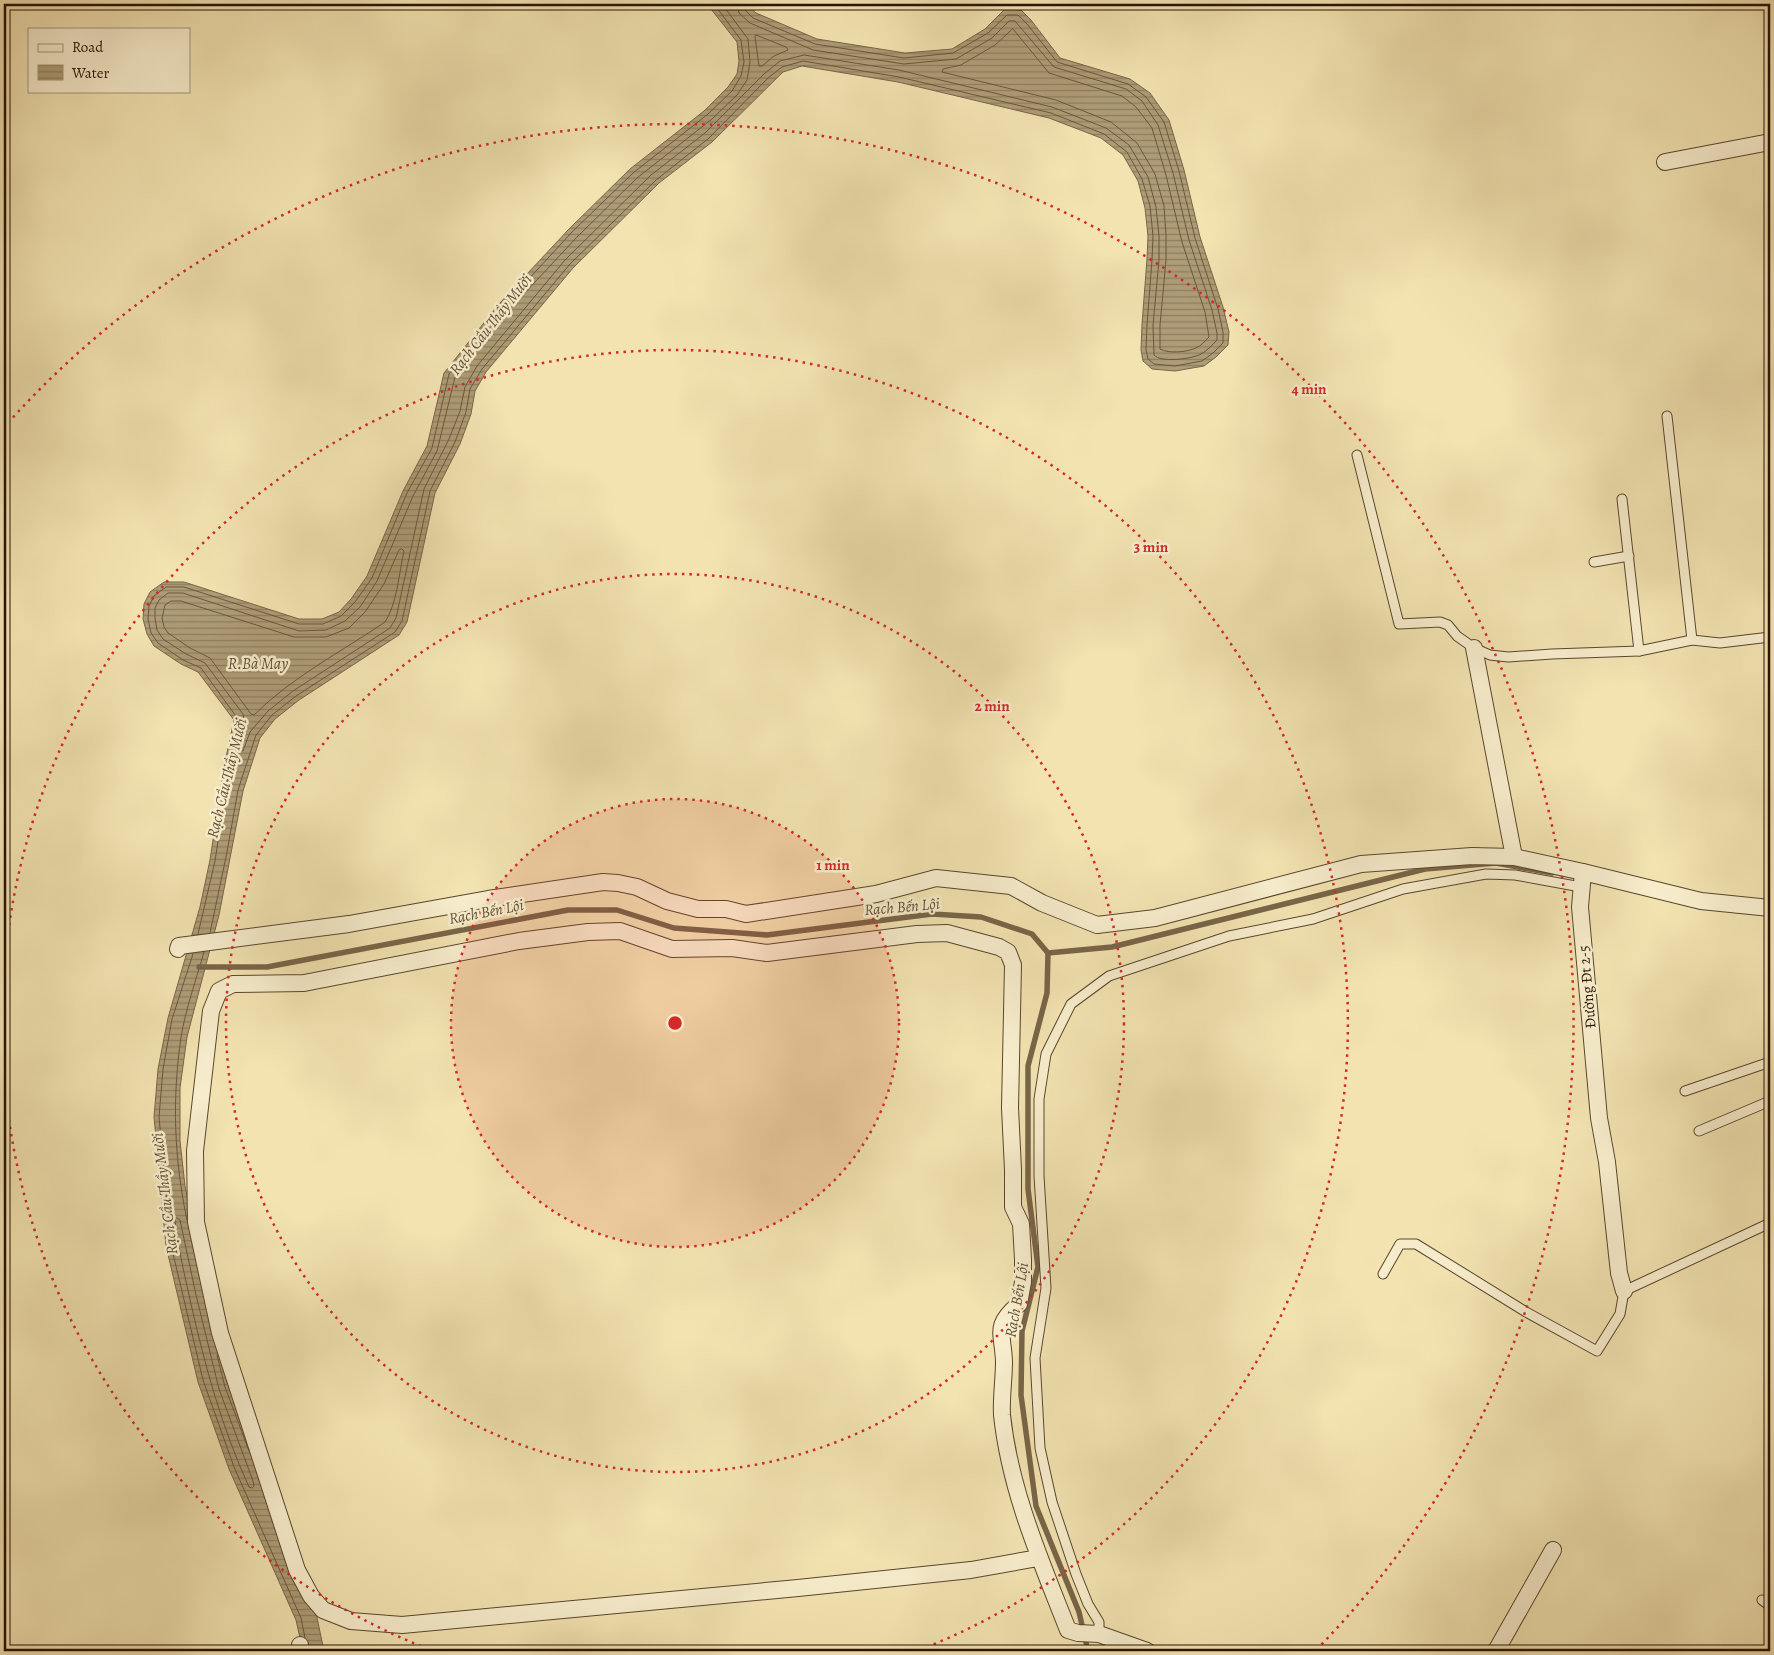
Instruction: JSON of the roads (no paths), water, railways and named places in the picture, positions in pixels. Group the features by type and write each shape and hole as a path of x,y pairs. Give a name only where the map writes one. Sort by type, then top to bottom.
{"street":[{"path":"1666,162 1770,142"},
{"path":"1474,648 1514,857"},
{"path":"181,948 349,924 488,899 603,882 637,887 667,901 698,909 726,910 746,914 876,894 936,878 1011,886 1042,903 1097,925 1156,918 1361,864 1472,856 1514,857 1582,879 1701,901 1770,908"},
{"name":"Đường Đt 2-5","path":"1582,879 1580,906 1599,1118 1607,1162 1619,1274 1624,1290"},
{"path":"1038,1558 971,1570 788,1589 402,1624 352,1621 323,1610 311,1596 298,1570 259,1453 220,1333 196,1222 195,1151 210,1011 220,991 233,984 304,983 519,941 620,930 672,949 732,948 767,953 917,934 947,933 999,947 1008,952 1013,965 1010,1108 1013,1207 1021,1224 1023,1259 1019,1304 1007,1314 1001,1326 1004,1361 1002,1414 1015,1489 1038,1558 1068,1630 1078,1633 1098,1634 1141,1650"},
{"path":"1496,1651 1553,1550"}],"lane":[{"path":"1668,416 1692,640"},
{"path":"1357,455 1399,624 1440,622 1448,625 1457,636 1474,648 1490,655 1508,657 1639,651 1692,640 1720,643 1770,637"},
{"path":"1622,499 1639,651"},
{"path":"1594,562 1629,556"},
{"path":"1098,1634 1099,1622 1088,1604 1076,1574 1052,1502 1040,1448 1035,1358 1046,1288 1039,1176 1039,1099 1046,1054 1071,1004 1109,976 1229,936 1313,919 1403,889 1486,874 1582,879"},
{"path":"1685,1091 1770,1062"},
{"path":"1699,1131 1770,1102"},
{"path":"1383,1274 1400,1244 1416,1244 1526,1312 1597,1351 1620,1314 1624,1290 1770,1223"},
{"path":"1762,1600 1770,1606"}],"water":[{"name":"R.Bà May","path":"707,4 746,4 756,13 817,39 905,53 952,49 985,29 1005,9 1021,10 1060,58 1130,79 1150,93 1169,120 1184,170 1200,237 1223,307 1229,332 1228,345 1204,366 1175,371 1152,369 1143,361 1141,350 1142,324 1148,236 1145,208 1138,181 1123,155 1101,138 1049,118 898,82 802,66 783,72 712,142 659,183 573,268 486,372 475,391 471,414 460,444 435,493 407,622 399,635 299,700 275,719 260,738 243,791 219,915 187,1037 180,1088 180,1141 185,1186 207,1292 316,1613 324,1651 303,1651 296,1620 229,1469 198,1382 166,1246 154,1117 158,1069 168,1018 200,907 234,720 198,672 181,664 154,646 147,634 143,619 144,604 150,592 164,582 184,582 299,619 322,619 339,612 367,576 403,491 427,446 444,373 499,304 569,229 630,169 704,111 728,87 737,74 739,61 737,42"}],"waterway":[{"path":"1048,953 1112,947 1425,869 1496,863 1552,873"},
{"name":"Rạch Bến Lội","path":"199,967 267,967 568,910 617,910 674,928 767,935 932,914 981,917 1032,934 1048,953 1047,993 1028,1066 1028,1189 1038,1267 1022,1331 1021,1395 1036,1506 1079,1612 1088,1651"}],"water label":[{"name":"Rạch Cầu Thầy Mười","path":"490,324"},
{"name":"Rạch Cầu Thầy Mười","path":"226,778"},
{"name":"Rạch Cầu Thầy Mười","path":"164,1194"}]}
